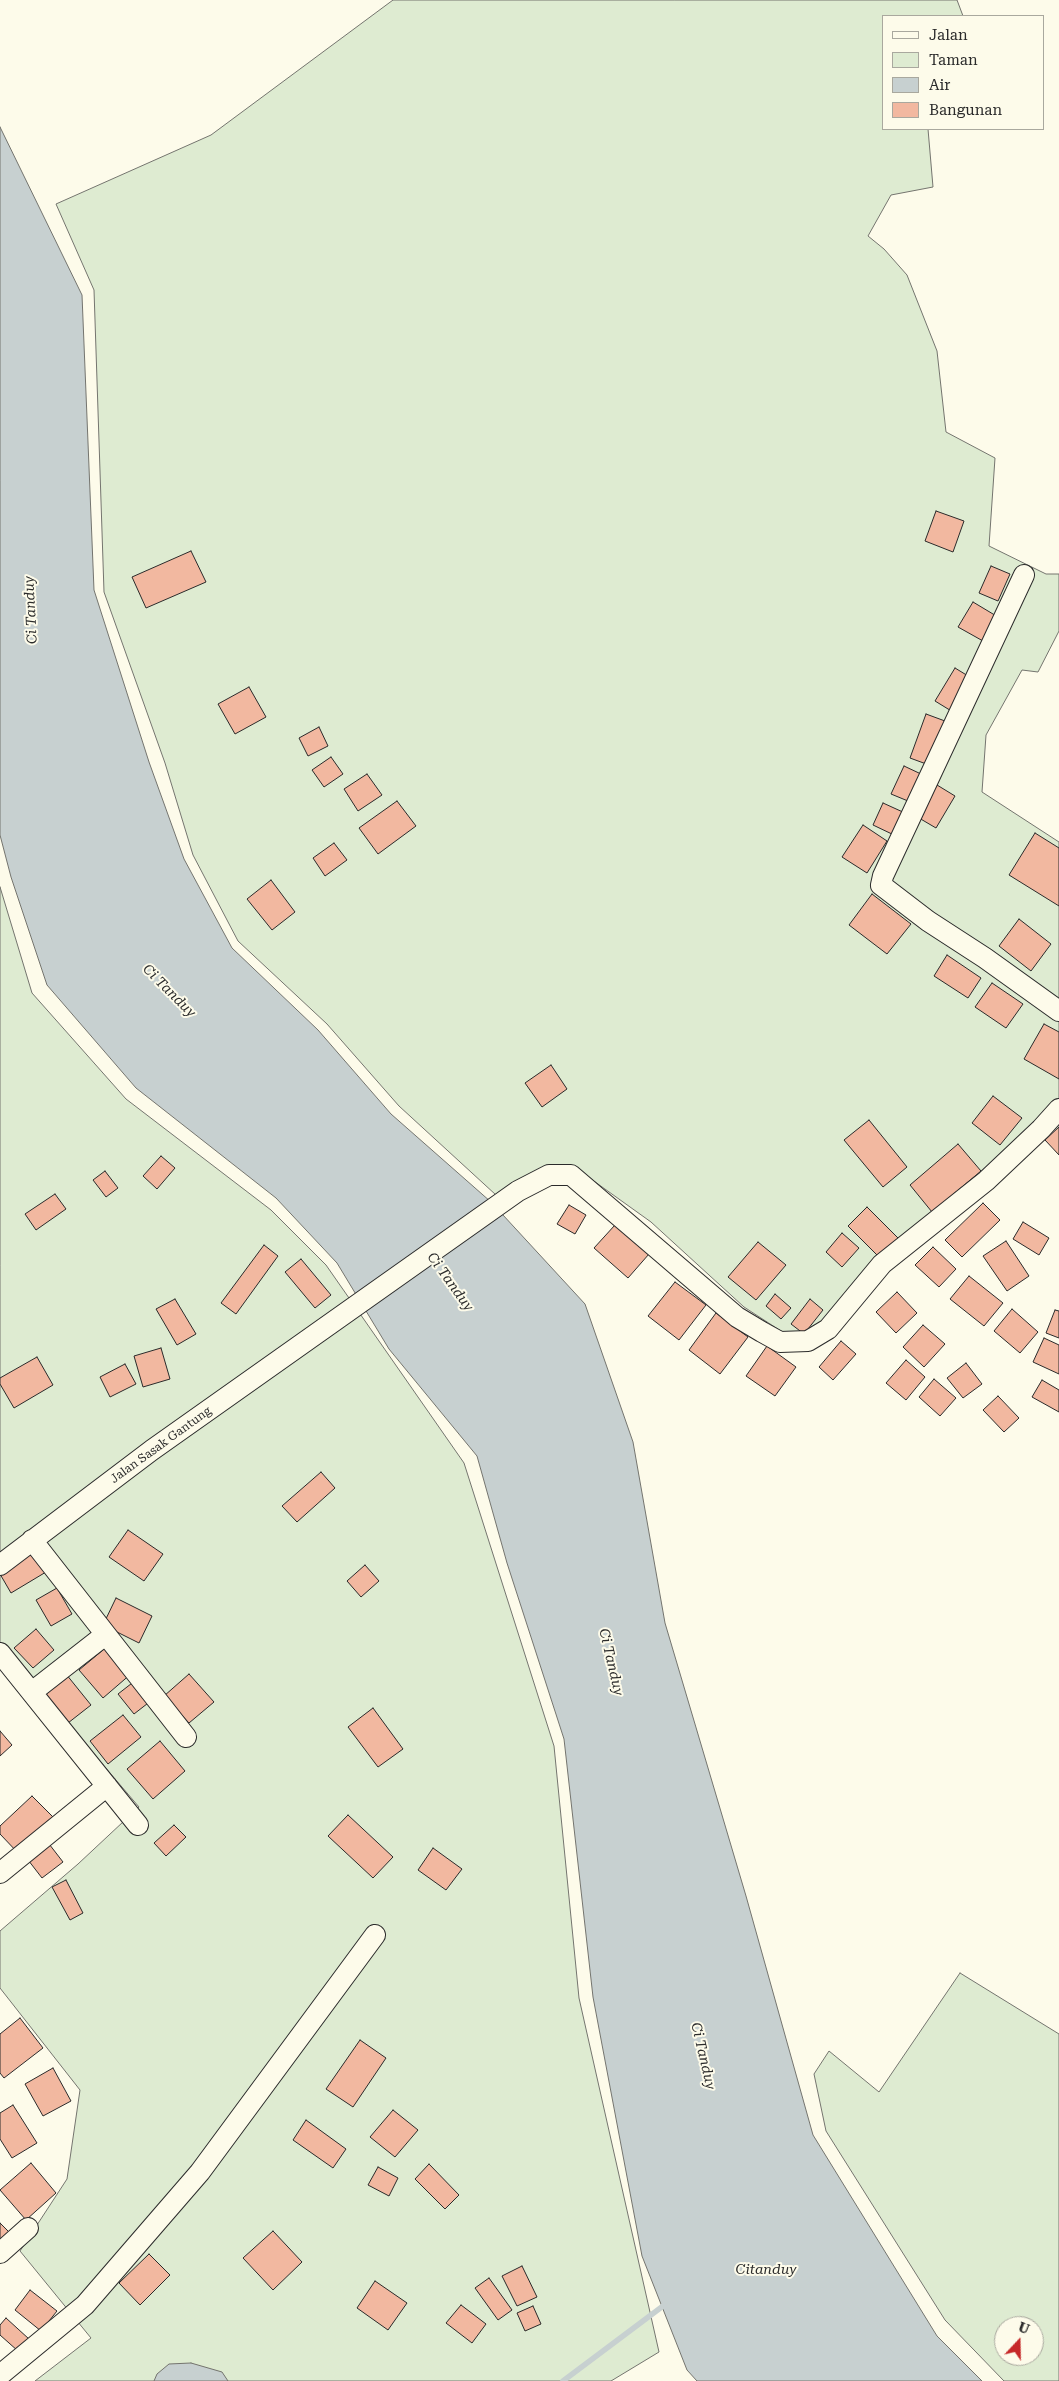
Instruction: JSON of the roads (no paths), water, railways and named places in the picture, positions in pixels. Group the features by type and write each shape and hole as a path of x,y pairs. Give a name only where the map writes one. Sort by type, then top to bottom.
{"street":[{"path":"1024,575 881,880 881,885 885,890 928,921 985,958 1059,1011"},
{"name":"Jalan Sasak Gantung","path":"0,1565 152,1450 518,1191 549,1175 571,1175 737,1317 780,1342 808,1341 828,1329 882,1264 986,1181 1041,1129 1059,1109"},
{"path":"32,1540 105,1636 186,1737"},
{"path":"32,1692 105,1636"},
{"path":"0,1653 138,1825"},
{"path":"0,1874 107,1786"},
{"path":"0,2375 85,2304 200,2172 375,1935"},
{"path":"0,2253 28,2228"}],"water":[{"name":"Citanduy","path":"0,127 82,295 94,590 149,762 184,859 232,948 318,1030 391,1114 491,1202 585,1304 633,1442 665,1623 746,1896 813,2135 937,2336 982,2381 697,2381 687,2370 642,2256 593,1997 564,1739 507,1563 477,1456 389,1349 337,1263 276,1198 136,1088 47,985 11,877 0,835"},
{"path":"191,2363 222,2372 228,2381 154,2381 157,2374 169,2364"}],"waterway":[{"path":"563,2381 667,2303"}],"water label":[{"name":"Ci Tanduy","path":"31,610"},
{"name":"Ci Tanduy","path":"169,991"},
{"name":"Ci Tanduy","path":"450,1282"},
{"name":"Ci Tanduy","path":"611,1662"},
{"name":"Ci Tanduy","path":"703,2056"}]}
